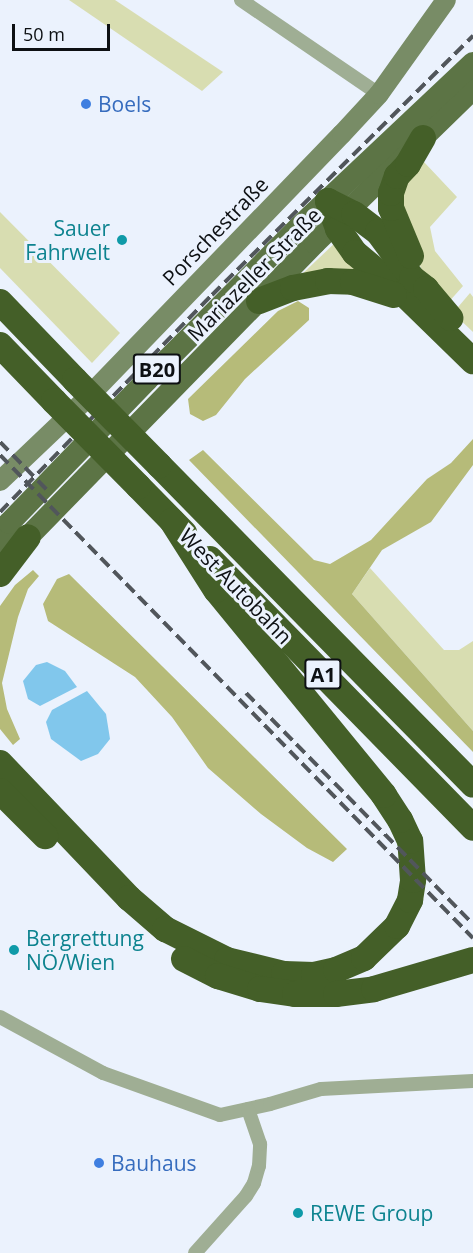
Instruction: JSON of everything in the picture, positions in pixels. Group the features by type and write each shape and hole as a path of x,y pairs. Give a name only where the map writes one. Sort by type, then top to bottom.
{"highway":[{"path":"423,138 392,185 390,208 421,298 473,361"},
{"path":"337,211 338,230 355,253 421,298 473,342"},
{"path":"259,301 293,288 328,281 345,281 421,298"},
{"name":"West Autobahn","path":"0,302 473,785"},
{"name":"West Autobahn","path":"0,345 473,828"},
{"path":"0,763 129,898 165,929 227,960 284,974 314,975 336,970 364,958 380,945 397,926 410,900 413,880 410,841 400,820 369,776 216,590 172,521"},
{"path":"0,574 28,537"},
{"path":"0,791 137,927 172,953 218,976 260,988 295,994 336,994 395,984 473,960"}],"main road":[{"name":"Mariazeller Straße","path":"0,548 28,537 259,301 337,211 473,63"},
{"name":"Mariazeller Straße","path":"0,548 9,524 230,296 337,211 423,138 473,89"}],"street":[{"path":"241,0 379,94"},
{"name":"Porschestraße","path":"0,481 86,399 379,94 446,0"},
{"path":"0,1017 103,1073 211,1112 225,1114 321,1089 473,1082"},
{"path":"195,1253 246,1196 254,1182 259,1166 260,1144 248,1109"}],"green space":[{"path":"69,0 115,0 223,72 202,91"},
{"path":"424,162 457,197 430,227 435,251 463,286 447,304 423,272 405,235 400,200 404,182"},
{"path":"0,212 120,333 92,363 0,268"},
{"path":"338,240 386,286 298,278"},
{"path":"470,293 473,297 473,332 453,313"},
{"path":"298,301 309,308 309,320 245,379 216,415 203,421 190,414 188,399 278,311"},
{"path":"473,439 473,465 431,522 382,550 352,594 473,731 473,752 189,460 203,450 314,560 330,564 371,540 427,479 451,463"},
{"path":"370,568 444,650 459,650 473,641 473,731 352,594"},
{"path":"33,570 39,576 28,589 18,617 2,683 7,709 20,739 13,745 0,729 0,606 15,585"},
{"path":"69,574 347,849 333,862 307,848 261,814 208,768 172,717 135,677 48,621 43,604 57,579"}],"water":[{"path":"47,662 65,671 77,687 40,706 28,699 23,681 36,665"},
{"path":"87,691 106,714 110,739 98,754 81,761 51,739 46,722 52,710"}],"railway":[{"path":"0,512 212,295 473,36"},
{"path":"0,442 49,492"},
{"path":"0,455 473,938"},
{"path":"246,693 473,924"}],"place":[{"name":"Boels","path":"86,104"},
{"name":"Sauer Fahrwelt","path":"122,240"},
{"name":"Bergrettung NÖ/Wien","path":"14,950"},
{"name":"Bauhaus","path":"99,1163"},
{"name":"REWE Group","path":"298,1213"}]}
